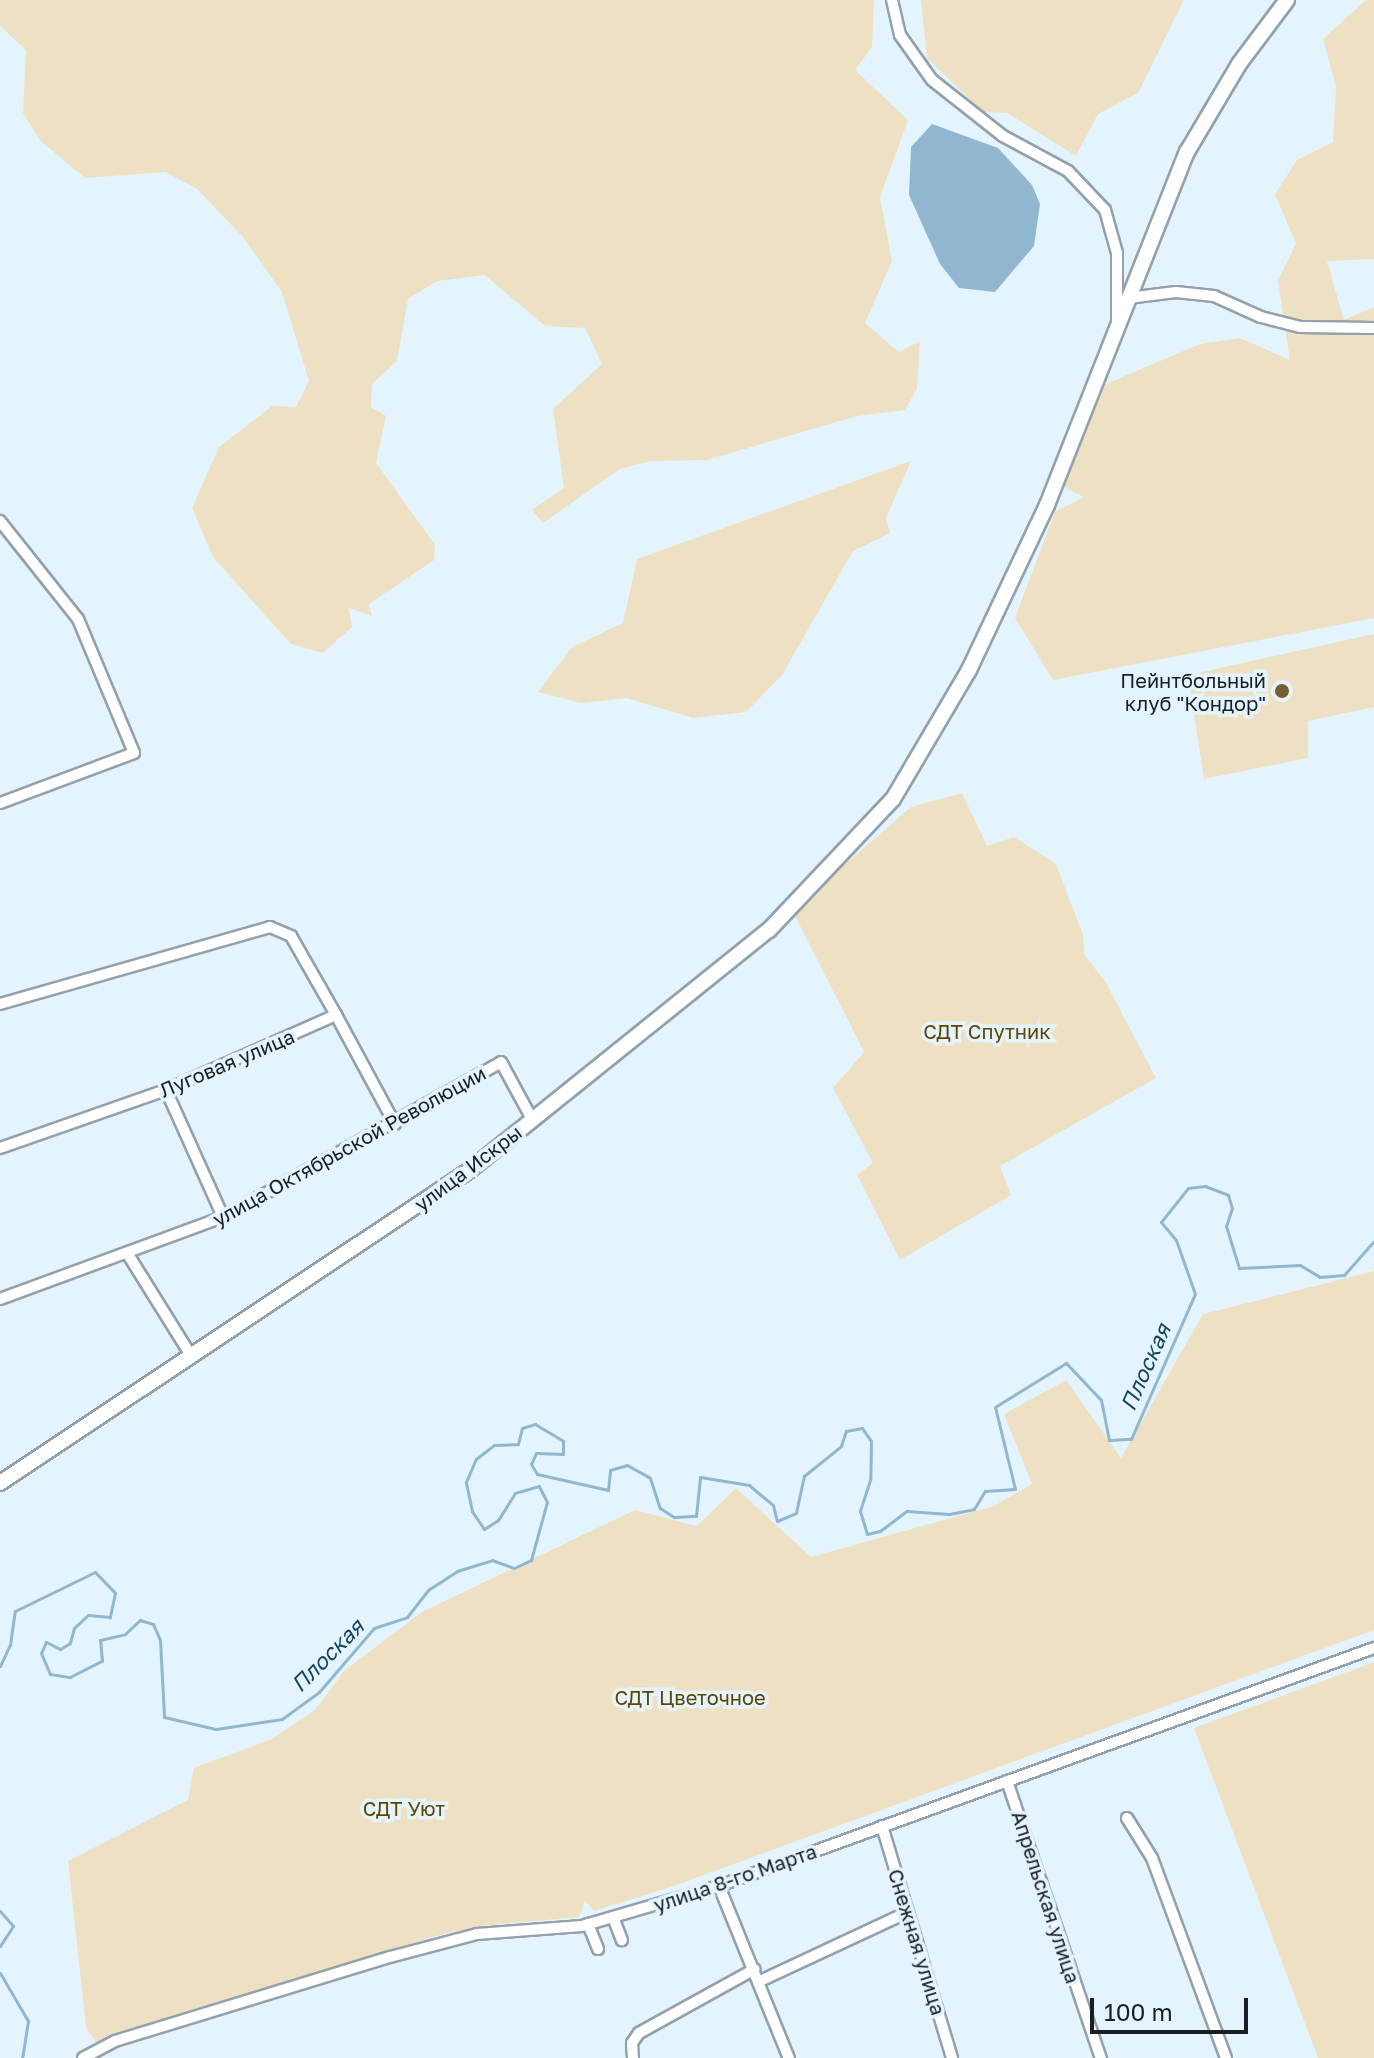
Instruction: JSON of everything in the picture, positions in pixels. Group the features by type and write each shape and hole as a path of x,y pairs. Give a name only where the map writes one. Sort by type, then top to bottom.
{"main road":[{"name":"улица Искры","path":"0,1483 190,1354 368,1240 532,1119 769,930 893,799 969,670 1047,505 1117,321 1187,152 1239,64 1287,0"}],"street":[{"path":"892,0 900,35 932,80 1003,136 1068,171 1105,210 1117,253 1117,321"},
{"path":"1128,298 1176,292 1214,296 1261,317 1300,327 1374,328"},
{"path":"0,521 78,619 134,753 0,803"},
{"path":"0,1004 270,927 282,927 291,936 395,1124"},
{"name":"Луговая улица","path":"0,1148 166,1090 336,1015"},
{"name":"улица Октябрьской Революции","path":"0,1299 129,1256 223,1217 395,1124 501,1062 532,1119"},
{"path":"166,1090 223,1217"},
{"path":"129,1256 190,1354"},
{"name":"улица 8-го Марта","path":"83,2058 115,2041 434,1946 503,1931 588,1924 719,1886 1374,1648"},
{"name":"Апрельская улица","path":"1007,1781 1101,2058"},
{"path":"1127,1818 1152,1858 1226,2058"},
{"name":"Снежная улица","path":"882,1826 952,2058"},
{"path":"719,1886 789,2058"},
{"path":"760,1981 908,1912"},
{"path":"613,1917 622,1940"},
{"path":"588,1924 598,1949"},
{"path":"633,2058 632,2043 639,2033 755,1969"}],"green space":[{"path":"0,0 874,0 872,47 855,70 908,120 880,197 892,261 865,323 899,352 920,341 917,389 905,410 857,416 707,460 650,461 620,469 543,523 532,510 564,488 553,409 602,364 585,328 545,326 485,275 437,281 408,299 397,361 372,384 371,407 386,416 376,463 435,545 434,560 369,604 372,616 349,608 352,627 323,653 291,644 213,557 192,508 219,447 272,406 296,407 309,381 282,292 243,237 197,189 166,172 85,178 41,141 23,113 26,50 0,26"},
{"path":"921,0 1184,0 1138,93 1098,114 1076,156 1007,113 983,112 927,58"},
{"path":"1366,0 1374,0 1374,259 1327,261 1344,320 1374,307 1374,618 1053,680 1015,618 1055,512 1084,497 1060,485 1099,387 1200,344 1240,338 1290,360 1278,281 1296,243 1275,194 1297,160 1333,142 1336,87 1323,39"},
{"path":"911,461 886,518 890,533 853,551 782,675 746,712 693,718 627,698 582,703 538,692 572,647 623,623 637,559"},
{"name":"Пейнтбольный клуб \"Кондор\"","path":"1374,634 1374,707 1308,721 1308,758 1204,779 1188,675"},
{"name":"СДТ Спутник","path":"962,793 987,846 1014,837 1056,864 1083,935 1084,954 1106,983 1156,1078 1000,1166 1011,1195 900,1260 857,1175 873,1163 833,1088 864,1052 792,910 911,807"},
{"name":"СДТ Цветочное","path":"1374,1271 1374,1630 668,1888 594,1911 585,1901 579,1917 480,1926 432,1937 97,2044 86,2027 68,1861 188,1800 194,1768 272,1739 315,1710 345,1670 422,1612 635,1510 697,1526 736,1488 811,1557 994,1506 1032,1484 1004,1414 1066,1380 1121,1458 1203,1314"},
{"path":"1374,1662 1374,2058 1318,2058 1194,1728"}],"water":[{"path":"932,124 998,148 1032,185 1040,204 1034,246 995,292 959,288 940,264 909,195 911,147"}],"waterway":[{"name":"Плоская","path":"0,1666 10,1645 15,1611 95,1572 115,1593 110,1617 88,1615 74,1628 70,1643 60,1649 46,1642 41,1653 50,1674 70,1677 102,1661 100,1640 125,1634 140,1620 153,1624 160,1640 164,1717 216,1729 282,1719 319,1692 374,1628 407,1617 428,1590 457,1571 492,1560 514,1568 531,1560 547,1502 539,1486 515,1493 498,1520 484,1529 472,1511 466,1482 476,1459 494,1445 518,1444 522,1428 535,1424 563,1441 563,1454 536,1453 531,1464 537,1474 608,1490 610,1470 627,1465 650,1478 660,1508 674,1517 696,1516 700,1477 749,1485 773,1505 777,1521 796,1513 804,1476 841,1446 846,1431 862,1428 871,1441 870,1480 860,1511 867,1534 880,1531 907,1511 949,1514 974,1509 985,1491 1015,1489 995,1407 1066,1363 1101,1400 1109,1440 1131,1439 1195,1294 1176,1240 1161,1222 1188,1188 1205,1186 1228,1195 1232,1208 1226,1226 1239,1268 1300,1265 1320,1277 1344,1275 1374,1241"},
{"path":"0,1911 13,1926 0,1946"},
{"path":"0,1973 28,2021 22,2058"}],"place":[{"name":"Пейнтбольный клуб \"Кондор\"","path":"1282,691"}],"park label":[{"name":"СДТ Уют","path":"404,1808"}]}
